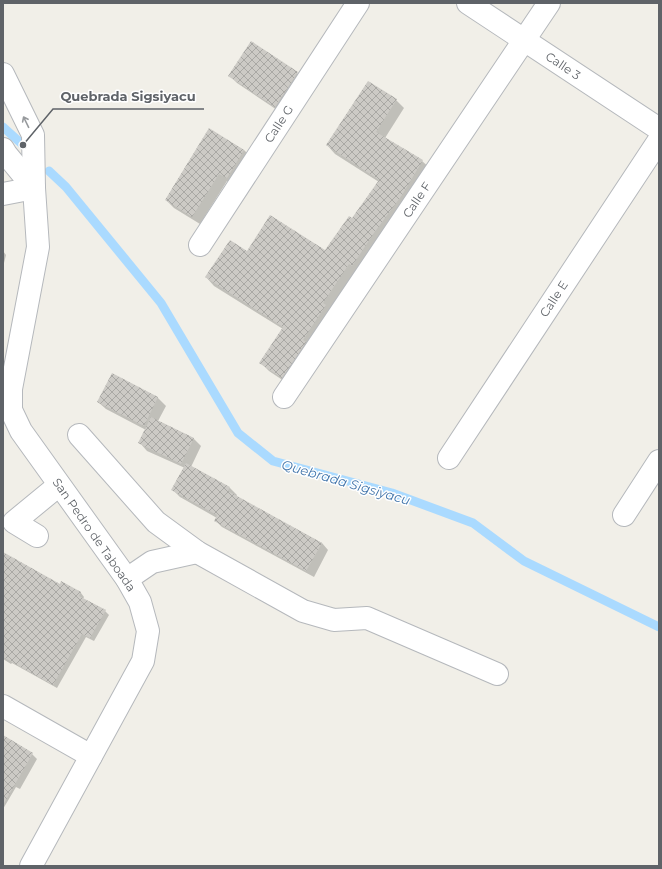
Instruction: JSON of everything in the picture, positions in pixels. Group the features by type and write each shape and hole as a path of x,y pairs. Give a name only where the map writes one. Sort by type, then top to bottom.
{"street":[{"name":"Calle G","path":"200,245 358,3"},
{"name":"Calle 3","path":"468,3 659,129"},
{"name":"Calle F","path":"284,397 550,3"},
{"name":"San Pedro de Taboada","path":"3,74 33,135 34,188 38,247 11,389 11,410 21,431 127,579 140,602 148,631 143,661 91,756 36,864"},
{"name":"Calle E","path":"449,458 659,140"},
{"path":"3,149 34,188 3,194"},
{"path":"79,435 156,522 198,552 303,611 334,620 367,618 497,674"},
{"path":"624,514 659,461"},
{"path":"37,536 8,519 59,485"},
{"path":"127,579 152,562 198,552"},
{"path":"3,706 91,756"}],"building":[{"path":"251,41 298,72 275,107 228,76"},
{"path":"368,81 397,99 376,132 423,160 402,195 352,266 349,264 323,303 326,305 303,340 306,342 282,378 259,363 283,327 205,277 230,240 247,251 270,215 325,250 349,216 352,218 379,180 326,145"},
{"path":"209,128 244,150 227,178 219,174 192,217 165,200"},
{"path":"112,373 158,397 144,426 97,402"},
{"path":"151,417 194,438 181,464 138,443"},
{"path":"186,463 230,487 228,491 322,543 306,571 214,521 217,515 171,490"},
{"path":"3,552 60,584 61,581 81,592 79,596 106,610 90,638 82,634 53,685 3,657"},
{"path":"3,735 33,753 3,805"}],"waterway":[{"name":"Quebrada Sigsiyacu","path":"3,127 23,145"},
{"name":"Quebrada Sigsiyacu","path":"49,171 66,187 161,303 238,433 273,461 392,493 473,523 524,561 659,627"}],"place":[{"name":"Quebrada Sigsiyacu","path":"23,145"}]}
